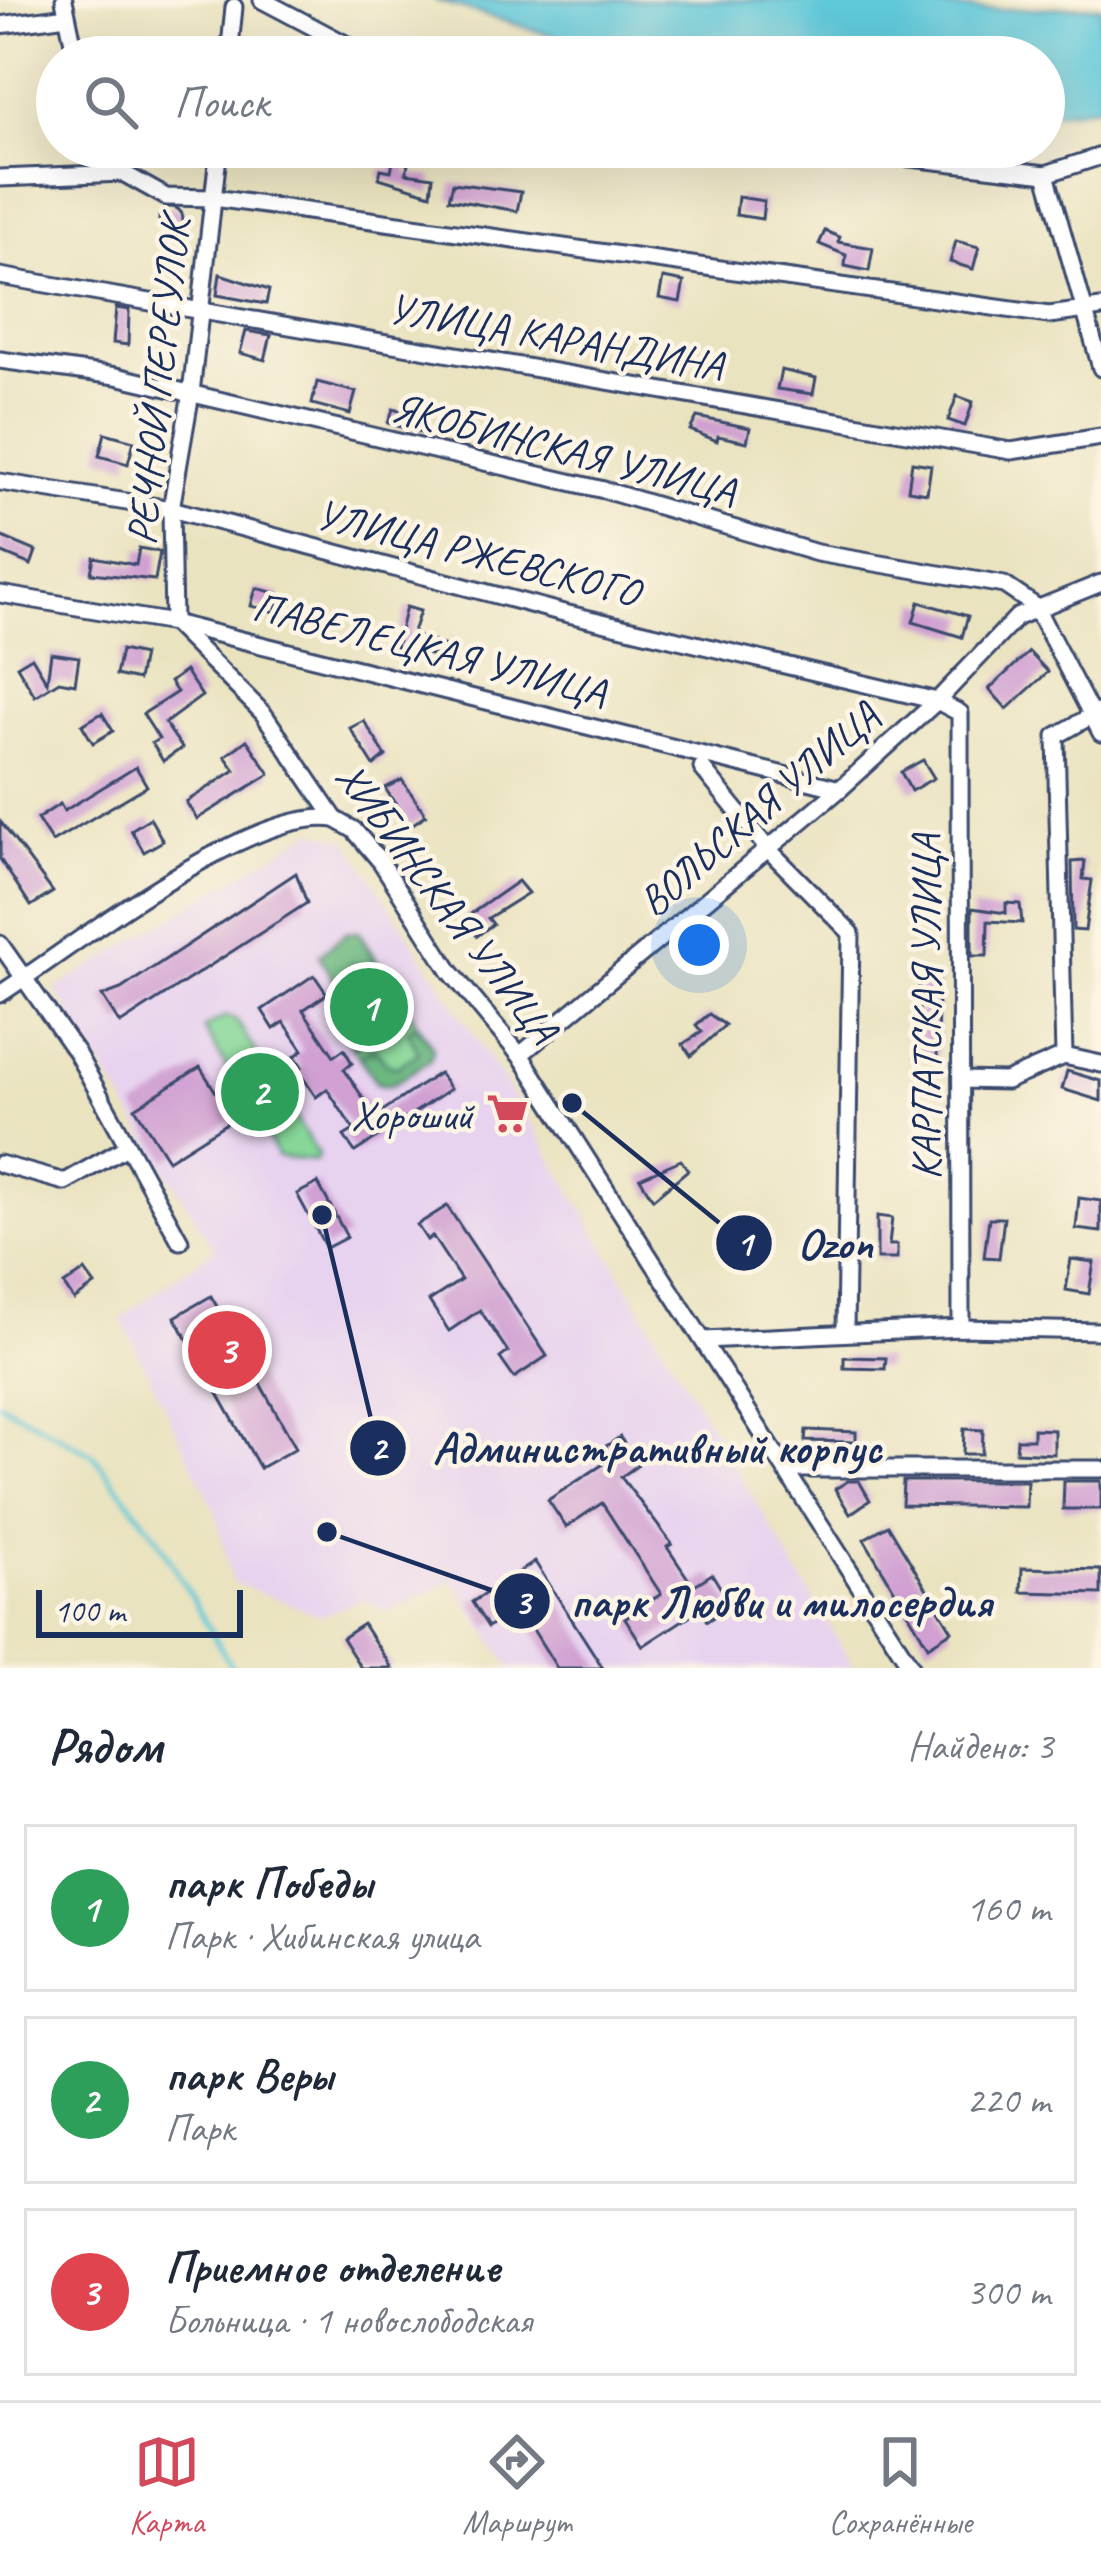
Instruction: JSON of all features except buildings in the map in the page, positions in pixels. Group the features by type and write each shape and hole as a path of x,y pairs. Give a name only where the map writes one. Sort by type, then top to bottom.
{"street":[{"path":"262,0 330,36"},
{"path":"231,36 235,2"},
{"path":"0,25 66,8"},
{"path":"1065,168 1101,156"},
{"path":"100,168 101,172"},
{"name":"РЕЧНОЙ ПЕРЕУЛОК","path":"173,623 171,509 191,393 217,168"},
{"path":"995,168 1046,174 1064,168"},
{"path":"0,178 123,172 166,197 214,198 1025,312 1093,311"},
{"path":"1046,174 1093,311 1101,368"},
{"name":"УЛИЦА КАРАНДИНА","path":"0,276 1011,451 1101,437"},
{"name":"ЯКОБИНСКАЯ УЛИЦА","path":"0,360 116,376 604,490 817,553 1004,586 1035,606"},
{"name":"УЛИЦА РЖЕВСКОГО","path":"0,482 171,509 560,612 937,700"},
{"path":"1101,583 1035,606 1096,713 1101,733"},
{"name":"ПАВЕЛЕЦКАЯ УЛИЦА","path":"0,594 173,623 840,789"},
{"name":"ВОЛЬСКАЯ УЛИЦА","path":"520,1055 840,789 937,700 1017,617 1035,606"},
{"name":"ХИБИНСКАЯ УЛИЦА","path":"173,623 263,713 335,820 354,830 381,862 450,971 520,1055 912,1668"},
{"name":"КАРПАТСКАЯ УЛИЦА","path":"937,700 960,713 961,1328"},
{"path":"1064,1056 1056,736 1096,713"},
{"path":"702,768 767,848 851,933 845,1332"},
{"path":"0,994 213,856 300,818 335,820"},
{"path":"0,944 76,1052 180,1241"},
{"path":"961,1080 1006,1081 1064,1056 1101,1064"},
{"path":"0,1164 65,1182 125,1148"},
{"path":"704,1340 961,1328 1101,1331"},
{"path":"787,1469 1101,1469"}],"shaded area":[{"path":"314,830 347,840 536,1131 854,1668 511,1668 452,1580 388,1612 362,1599 322,1616 232,1582 216,1512 121,1318 214,1249 55,989"}],"green space":[{"path":"359,932 433,1048 430,1060 391,1085 377,1083 334,1019 333,1009 344,997 319,955 346,933"},
{"path":"359,932 377,967 351,964 337,985 319,955 346,933"},
{"path":"345,998 358,1001 353,1010 370,1037 353,1048 332,1012"},
{"path":"226,1016 236,1020 318,1155 316,1161 278,1157 204,1028"},
{"path":"414,1025 433,1048 430,1060 391,1085 377,1083 359,1057 374,1047 386,1063 396,1067 419,1053 408,1032"}],"water":[{"path":"435,0 844,0 983,10 1101,6 1101,106 1065,111 1065,36 554,36"}],"waterway":[{"path":"0,1403 93,1455 157,1537 232,1668"}],"place":[{"name":"парк Победы","path":"369,1007"},
{"name":"парк Веры","path":"260,1092"},
{"name":"Ozon","path":"572,1103"},
{"name":"Хороший","path":"507,1114"},
{"name":"Административный корпус","path":"322,1215"},
{"name":"Приемное отделение","path":"227,1350"},
{"name":"парк Любви и милосердия","path":"327,1532"}]}
